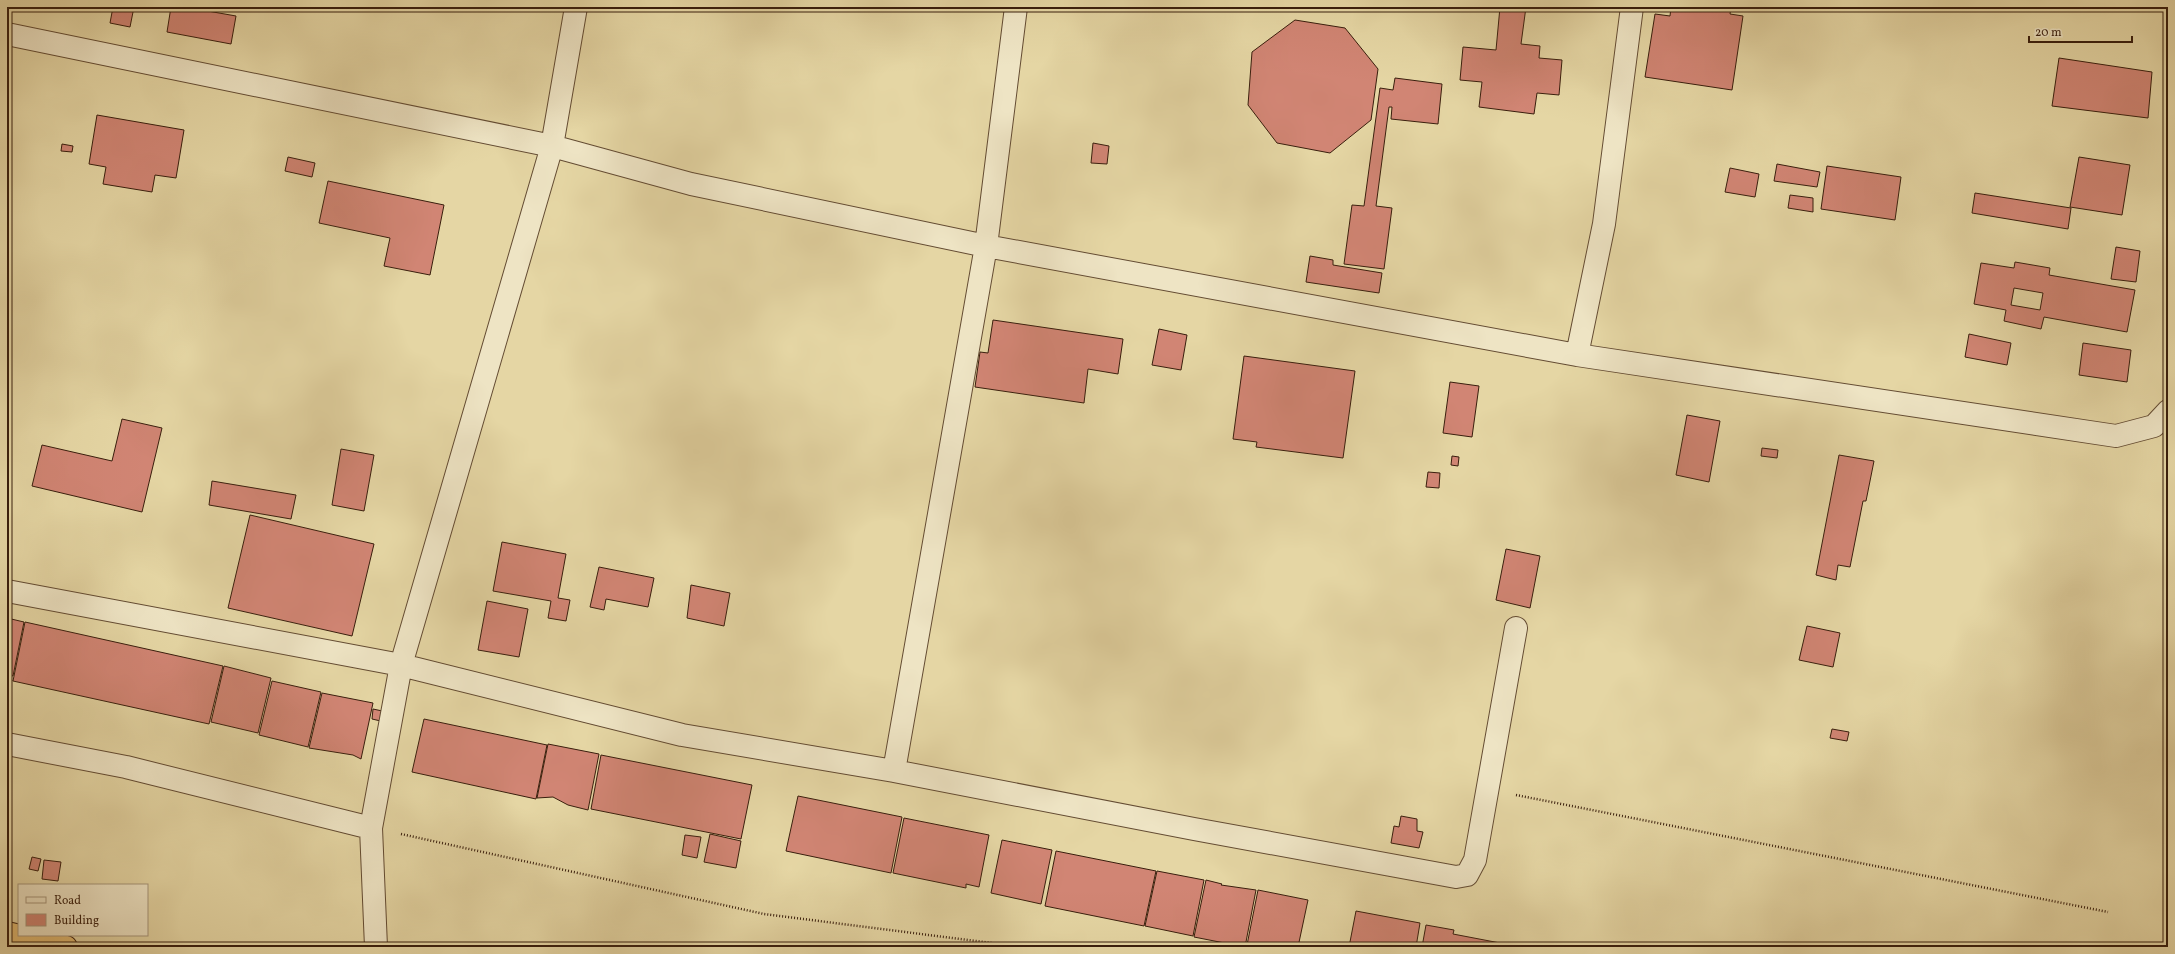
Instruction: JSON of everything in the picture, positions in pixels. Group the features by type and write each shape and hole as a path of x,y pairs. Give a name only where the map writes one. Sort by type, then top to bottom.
{"highway":[{"path":"7,933 18,936"},
{"path":"20,936 66,947"}],"street":[{"path":"376,947 371,828 401,665 552,146 576,7"},
{"path":"894,771 986,246 1016,7"},
{"path":"1577,355 1604,224 1632,7"},
{"path":"7,34 552,146 691,184 986,246 1577,355 2116,436 2154,426 2168,411"},
{"path":"7,591 401,665 682,735 894,771 1194,829 1456,877 1468,875 1475,860 1516,628"},
{"path":"7,744 126,768 371,828"}],"path":[{"path":"1488,790 2108,912"},
{"path":"371,828 764,914 1023,947"}],"building":[{"path":"113,7 134,7 130,27 110,23"},
{"path":"171,7 185,7 236,16 231,44 167,32"},
{"path":"1500,7 1526,7 1521,44 1540,46 1539,58 1562,60 1559,95 1537,93 1534,114 1479,107 1482,82 1460,80 1463,47 1496,50"},
{"path":"1671,7 1731,7 1730,14 1743,16 1732,90 1645,77 1655,14 1670,16"},
{"path":"1295,20 1345,28 1378,69 1371,120 1330,153 1277,143 1248,105 1252,52"},
{"path":"2059,58 2152,72 2148,118 2052,106"},
{"path":"1395,78 1442,84 1438,124 1391,119 1392,107 1389,107 1376,206 1392,208 1384,269 1344,264 1352,205 1364,206 1380,88 1393,90"},
{"path":"97,115 184,130 176,178 155,175 152,192 103,184 106,167 89,164"},
{"path":"1093,143 1109,146 1107,164 1091,163"},
{"path":"62,144 73,146 72,152 61,151"},
{"path":"288,157 315,163 312,177 285,171"},
{"path":"2079,157 2130,165 2122,215 2070,207"},
{"path":"1777,164 1820,172 1817,187 1774,181"},
{"path":"1827,166 1901,177 1895,220 1821,209"},
{"path":"1730,168 1759,174 1755,197 1725,192"},
{"path":"328,181 444,205 430,275 384,266 390,238 319,223"},
{"path":"1975,193 2071,208 2068,229 1972,213"},
{"path":"1790,195 1813,198 1813,212 1788,208"},
{"path":"2116,247 2140,251 2136,282 2111,279"},
{"path":"1310,256 1333,260 1333,265 1382,273 1379,293 1306,282"},
{"path":"2015,262 2050,268 2049,275 2135,290 2127,332 2044,317 2041,329 2004,321 2006,310 1974,304 1981,263 2014,268","holes":["2014,288 2043,293 2040,310 2011,305"]},
{"path":"993,320 1123,339 1118,374 1088,369 1084,403 975,387 980,352 988,353"},
{"path":"1159,329 1187,335 1181,370 1152,365"},
{"path":"1969,334 2011,343 2007,365 1965,357"},
{"path":"2083,343 2131,350 2127,382 2079,375"},
{"path":"1244,356 1355,371 1343,458 1256,447 1257,442 1233,439"},
{"path":"1450,382 1479,386 1472,437 1443,433"},
{"path":"1687,415 1720,421 1709,482 1676,475"},
{"path":"122,419 162,428 142,512 32,486 42,445 112,461"},
{"path":"1762,448 1778,450 1777,458 1761,456"},
{"path":"341,449 374,455 364,511 332,505"},
{"path":"1839,455 1874,461 1866,501 1863,501 1850,567 1838,565 1836,580 1816,575"},
{"path":"1452,456 1459,457 1458,466 1451,465"},
{"path":"1428,472 1440,473 1439,488 1426,487"},
{"path":"212,481 296,495 291,519 209,505"},
{"path":"250,515 374,544 352,636 228,608"},
{"path":"502,542 566,554 558,598 570,600 566,621 548,618 551,601 493,591"},
{"path":"1506,549 1540,556 1530,608 1496,600"},
{"path":"599,567 654,578 648,607 606,599 604,610 590,607"},
{"path":"691,585 730,593 724,626 687,618"},
{"path":"487,601 528,609 519,657 478,650"},
{"path":"7,618 24,622 13,676 7,674"},
{"path":"25,622 223,666 209,724 13,681"},
{"path":"1807,626 1840,633 1833,667 1799,660"},
{"path":"224,666 271,678 258,733 211,722"},
{"path":"7,679 12,680 7,699"},
{"path":"272,681 321,692 308,747 259,735"},
{"path":"322,693 373,703 361,759 353,755 309,748"},
{"path":"373,709 387,712 385,722 372,719"},
{"path":"424,719 547,745 536,799 412,772"},
{"path":"1832,729 1849,732 1847,741 1830,738"},
{"path":"548,744 599,754 588,810 568,805 553,797 537,798"},
{"path":"601,755 752,785 741,839 591,809"},
{"path":"798,796 902,817 891,873 786,851"},
{"path":"1401,816 1417,819 1417,831 1423,832 1419,848 1391,843 1394,826 1399,827"},
{"path":"904,818 989,835 979,887 966,884 966,888 893,873"},
{"path":"710,834 741,841 736,868 704,862"},
{"path":"685,835 701,837 697,858 682,855"},
{"path":"1002,840 1052,850 1041,904 991,893"},
{"path":"1056,851 1156,871 1144,926 1045,906"},
{"path":"32,857 41,859 38,871 29,869"},
{"path":"44,860 61,862 58,881 42,879"},
{"path":"1157,871 1204,880 1193,936 1145,926"},
{"path":"1206,880 1222,884 1221,885 1256,890 1245,947 1194,937"},
{"path":"1258,890 1308,900 1298,947 1247,945"},
{"path":"1356,911 1420,923 1416,947 1349,947"},
{"path":"1426,925 1454,930 1453,934 1521,947 1422,947"}]}
